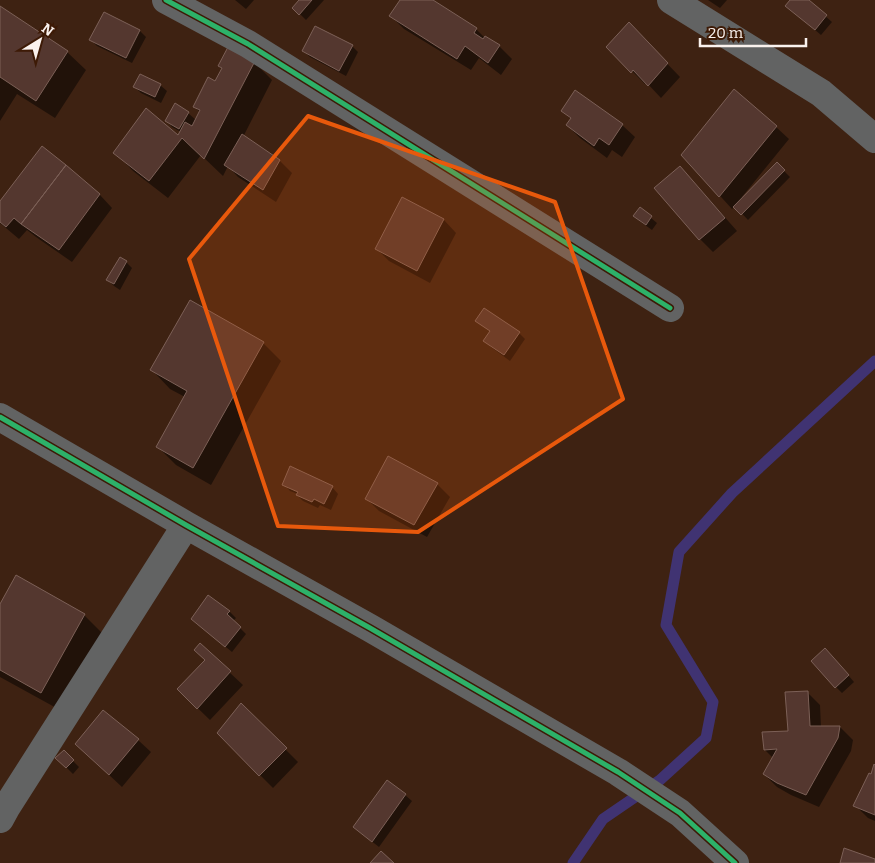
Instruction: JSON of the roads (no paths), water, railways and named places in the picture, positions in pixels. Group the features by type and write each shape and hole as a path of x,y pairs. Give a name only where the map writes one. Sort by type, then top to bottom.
{"street":[{"path":"166,0 248,44 670,308"},
{"path":"671,0 821,93 875,139"},
{"path":"0,417 618,772 680,813 735,863"},
{"path":"0,819 186,525"}],"waterway":[{"path":"573,863 603,819 660,780 706,738 713,702 666,625 679,552 732,493 875,361"}]}
